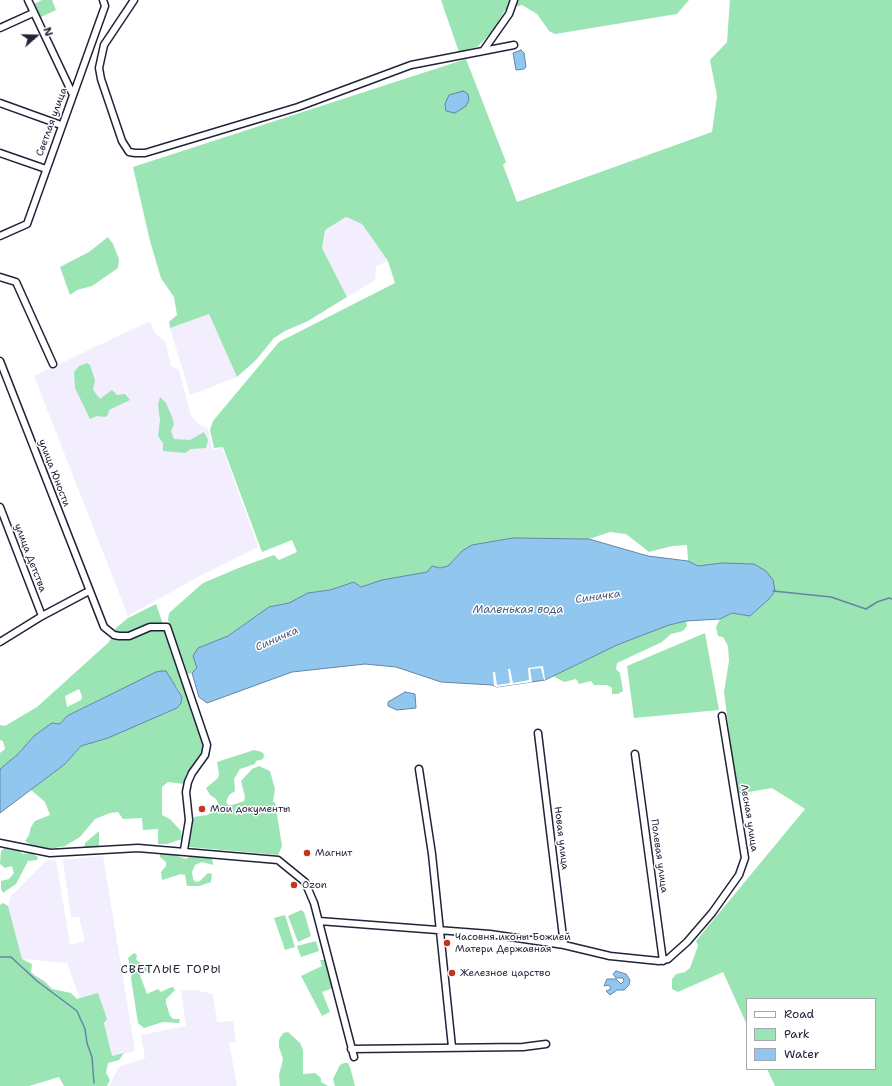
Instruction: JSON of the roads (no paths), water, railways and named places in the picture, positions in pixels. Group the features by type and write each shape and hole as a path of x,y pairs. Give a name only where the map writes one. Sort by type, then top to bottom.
{"street":[{"path":"28,0 73,95"},
{"name":"Светлая улица","path":"0,236 27,224 61,125 105,6 103,0"},
{"path":"134,0 104,45 99,68 101,79 122,141 129,152 135,153 145,153 298,107 412,65 514,45"},
{"path":"483,51 509,14 514,0"},
{"path":"0,28 33,13"},
{"path":"0,103 61,125"},
{"path":"0,153 46,169"},
{"path":"0,277 16,282 53,364"},
{"name":"улица Юности","path":"0,361 104,627 114,635 129,636 150,627 167,626 208,745 205,755 192,773 188,782 186,792 189,820 184,850"},
{"name":"улица Детства","path":"0,507 42,616"},
{"path":"0,642 42,616 89,591"},
{"name":"Лесная улица","path":"661,961 668,960 687,942 712,913 739,874 745,858 722,716"},
{"name":"Новая улица","path":"538,733 564,945"},
{"name":"Полевая улица","path":"635,754 661,961"},
{"path":"419,769 432,854 452,1047"},
{"path":"0,843 60,853 103,849 138,848 184,850 278,860 306,883 314,903 354,1057"},
{"path":"319,920 490,934 564,945 610,956 661,961"},
{"path":"351,1049 523,1047 546,1044"}],"water":[{"path":"521,50 524,53 526,67 524,69 516,70 513,53"},
{"path":"463,91 468,94 469,100 466,106 455,113 446,111 445,104 449,95"},
{"name":"Маленькая вода","path":"513,538 589,539 648,556 688,561 698,566 722,563 754,564 766,571 773,580 775,591 769,599 750,616 732,613 720,619 686,621 669,625 617,645 545,680 497,687 492,685 441,682 396,667 365,664 292,672 207,703 199,697 192,673 197,668 193,656 198,648 228,636 269,607 289,603 308,593 330,590 354,582 361,587 382,580 427,572 432,566 440,568 448,566 462,551 472,545"},
{"path":"166,671 182,697 181,703 177,708 108,738 81,746 65,764 0,813 0,769 17,755 35,735 52,723 60,724 67,716 156,672"},
{"path":"405,692 415,694 416,708 397,710 388,706 388,702"},
{"path":"616,971 626,974 630,980 629,985 624,990 617,990 610,995 606,991 611,989 609,985 604,986 607,979 616,979 621,984 624,981 623,978 616,978 613,974"}],"waterway":[{"name":"Синичка","path":"773,591 831,597 866,609 877,602 889,598 892,599"},
{"path":"0,957 11,957 37,981 77,1011 85,1029 87,1043 92,1057 94,1083"}],"place":[{"name":"Мои документы","path":"202,809"},
{"name":"Магнит","path":"307,853"},
{"name":"Ozon","path":"294,885"},
{"name":"Часовня иконы Божией Матери Державная","path":"447,943"},
{"name":"Железное царство","path":"452,973"}],"district":[{"name":"СВЕТЛЫЕ ГОРЫ","path":"171,970"}]}
